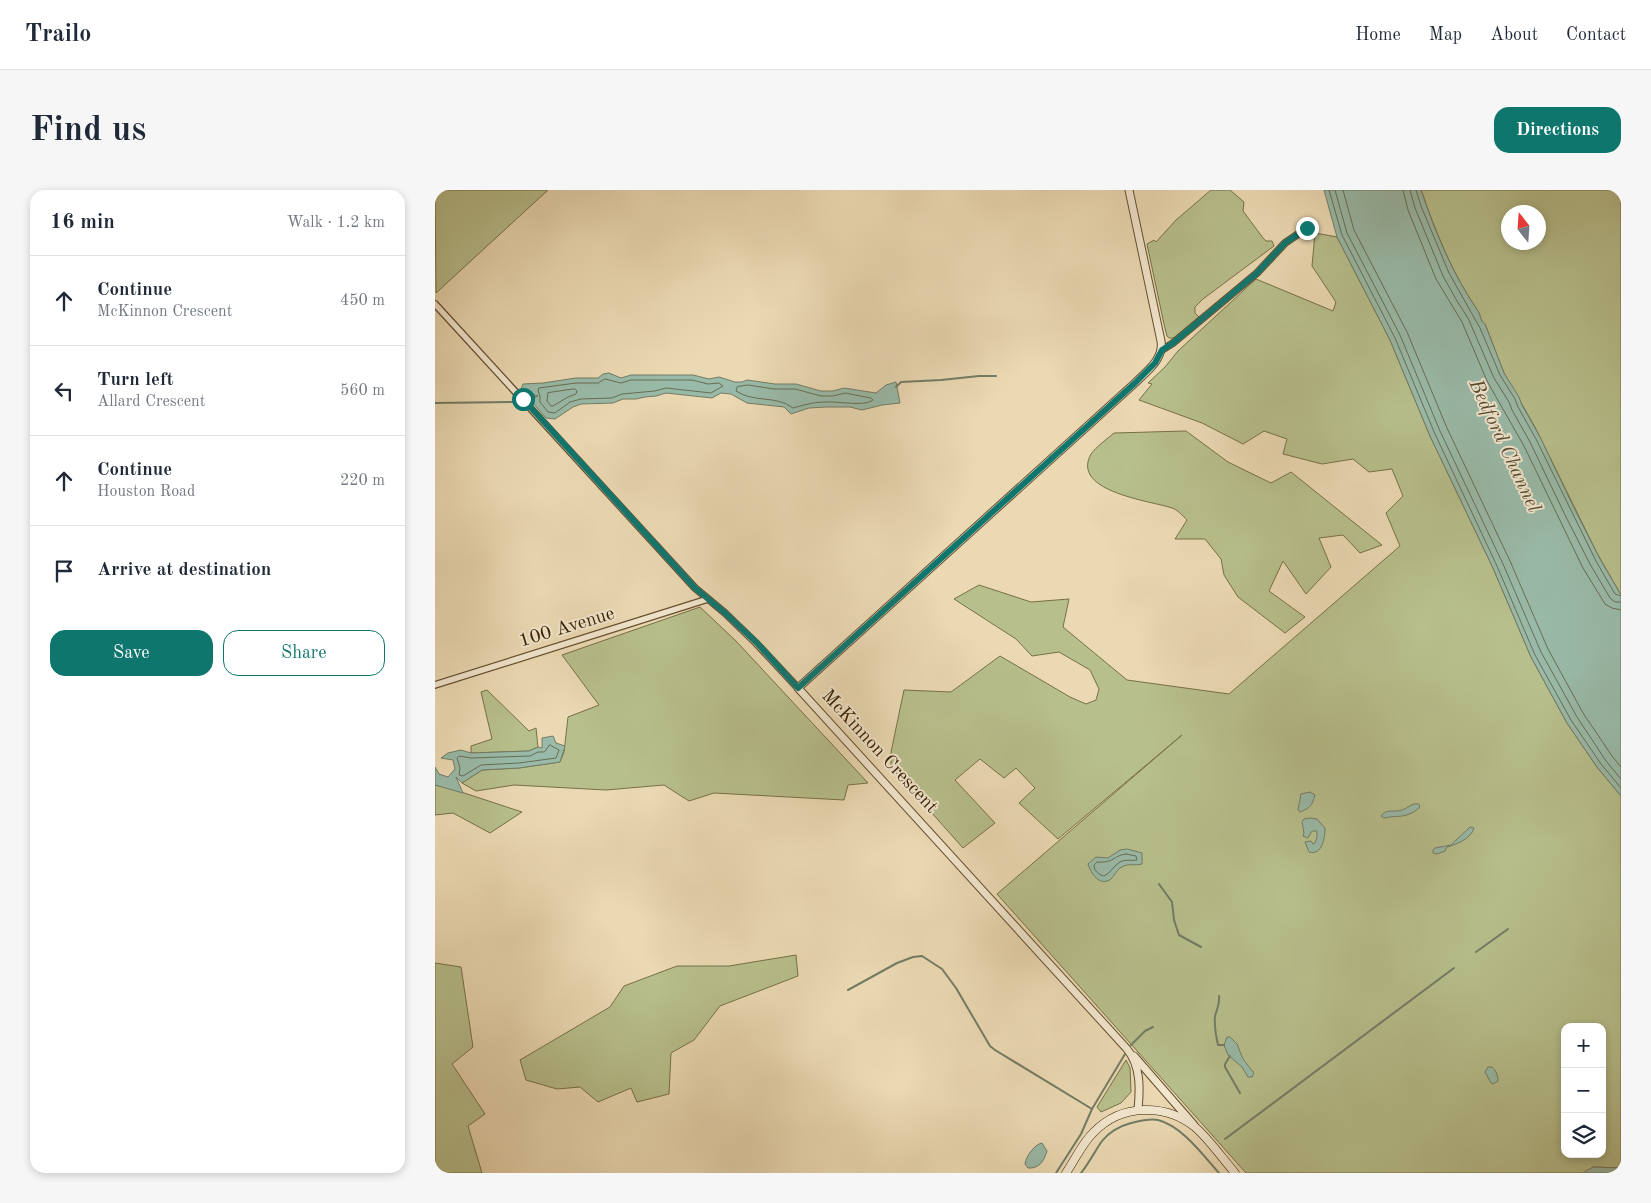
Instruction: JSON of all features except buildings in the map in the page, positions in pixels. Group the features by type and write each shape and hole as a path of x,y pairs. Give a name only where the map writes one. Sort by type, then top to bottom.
{"main road":[{"path":"1066,1173 1095,1130 1116,1116 1138,1110 1153,1110 1180,1118 1195,1128 1235,1173"}],"street":[{"path":"1129,190 1162,350"},
{"path":"798,688 1135,383 1155,363 1162,350 1257,273 1285,243 1307,228 1309,224"},
{"name":"McKinnon Crescent","path":"436,306 695,588 756,642 1130,1052 1138,1071 1138,1110"},
{"name":"100 Avenue","path":"435,684 709,599"},
{"path":"1130,1052 1195,1128"}],"green space":[{"path":"435,190 548,190 436,293"},
{"path":"1211,190 1230,190 1244,202 1243,211 1263,238 1266,241 1272,241 1274,246 1203,299 1195,307 1195,313 1199,317 1175,338 1169,338 1164,324 1147,244 1154,240 1156,242 1176,220"},
{"path":"1421,190 1621,190 1621,595 1597,553 1535,427 1504,373 1485,324 1452,268"},
{"path":"1315,233 1337,237 1390,340 1430,436 1493,568 1531,657 1567,723 1597,767 1621,796 1621,1168 1593,1167 1583,1173 1246,1173 997,894 1182,735 1058,839 1019,803 1035,788 1016,768 1004,778 980,759 955,780 995,823 963,848 891,767 891,752 904,690 951,692 1000,656 1070,697 1086,704 1096,700 1099,689 1090,670 1059,652 1032,656 1016,639 954,599 979,585 1031,602 1069,599 1063,627 1127,680 1229,694 1400,546 1386,513 1403,496 1392,469 1369,472 1353,459 1322,464 1283,454 1287,439 1264,431 1243,444 1202,423 1139,400 1152,384 1148,383 1178,351 1256,279 1333,311 1336,302 1312,266"},
{"path":"1186,431 1228,462 1271,483 1291,472 1382,545 1360,553 1343,535 1319,538 1331,567 1306,594 1283,561 1269,591 1305,617 1285,633 1238,597 1224,575 1221,559 1205,539 1175,539 1187,520 1178,512 1172,508 1116,493 1102,486 1092,477 1088,467 1091,454 1114,433"},
{"path":"700,607 736,641 868,783 848,785 844,800 714,793 689,801 664,785 606,790 514,785 476,791 462,783 482,770 519,768 560,762 564,752 568,717 599,705 562,655"},
{"path":"487,690 529,731 536,728 538,747 529,751 471,753 471,746 492,739 481,692"},
{"path":"435,785 522,812 490,833 453,813 435,815"},
{"path":"796,955 798,976 720,1006 694,1040 671,1053 669,1094 637,1102 631,1088 598,1102 580,1087 557,1089 526,1080 520,1060 610,1007 624,986 677,966 729,966"},
{"path":"435,963 461,967 473,1047 452,1064 485,1114 468,1126 482,1173 435,1173"},
{"path":"1126,1060 1130,1068 1131,1092 1121,1103 1101,1112 1097,1107"}],"water":[{"name":"Bedford Channel","path":"1324,190 1421,190 1445,253 1485,324 1504,373 1519,397 1600,559 1621,595 1621,796 1597,767 1567,723 1531,657 1493,568 1430,436 1390,340 1337,237"},
{"path":"609,373 621,378 631,375 693,375 709,379 719,377 735,382 747,380 775,384 796,384 821,391 833,391 844,388 876,393 886,385 896,382 900,403 862,410 850,407 809,408 791,414 784,407 747,403 731,394 721,393 712,398 666,393 636,399 623,399 613,403 581,404 555,419 546,418 533,403 534,394 524,393 521,389 523,384 576,378 598,378 603,374"},
{"path":"553,736 556,743 565,746 560,762 519,768 482,770 462,783 456,777 463,793 435,785 435,767 439,774 448,777 455,769 453,760 441,758 448,753 461,750 471,753 529,751 538,747 542,748 542,738"},
{"path":"1310,792 1315,795 1313,802 1308,808 1300,812 1298,810 1301,794"},
{"path":"1414,804 1419,804 1420,807 1407,815 1384,818 1381,816 1388,811 1399,811"},
{"path":"1304,819 1317,819 1325,828 1322,845 1320,849 1313,853 1309,852 1305,842 1311,841 1313,844 1315,843 1317,831 1312,831 1308,838 1303,836 1302,822"},
{"path":"1470,827 1474,828 1467,838 1447,847 1445,851 1437,854 1433,853 1435,848 1451,845"},
{"path":"1127,849 1142,853 1142,864 1124,866 1107,881 1096,878 1091,872 1088,864 1096,857 1108,858 1120,850"},
{"path":"1227,1037 1230,1037 1237,1044 1243,1059 1254,1073 1252,1077 1248,1077 1242,1067 1228,1055 1224,1045"},
{"path":"1488,1067 1492,1067 1497,1075 1498,1081 1493,1084 1485,1072"},
{"path":"1042,1143 1047,1151 1041,1164 1028,1168 1025,1164 1029,1154"},
{"path":"1593,1167 1621,1168 1621,1173 1583,1173"}],"waterway":[{"path":"896,387 901,382 996,376"},
{"path":"528,398 537,396"},
{"path":"435,403 517,402"},
{"path":"1159,884 1172,902 1174,920 1179,935 1201,947"},
{"path":"1476,952 1508,929"},
{"path":"848,990 897,963 922,956 942,969 956,988 990,1046 1092,1109"},
{"path":"1225,1139 1454,968"},
{"path":"1219,996 1215,1027 1218,1045 1224,1045"},
{"path":"1131,1045 1145,1031 1153,1027"},
{"path":"1056,1173 1081,1134 1092,1109 1125,1054"},
{"path":"1230,1056 1225,1067 1240,1093"},
{"path":"1081,1173 1105,1137 1119,1127 1152,1119 1167,1123 1184,1135 1219,1173"}],"route":[{"path":"523,399 695,588 756,642 798,688 1135,383 1155,363 1162,350 1257,273 1285,243 1307,228"}]}
